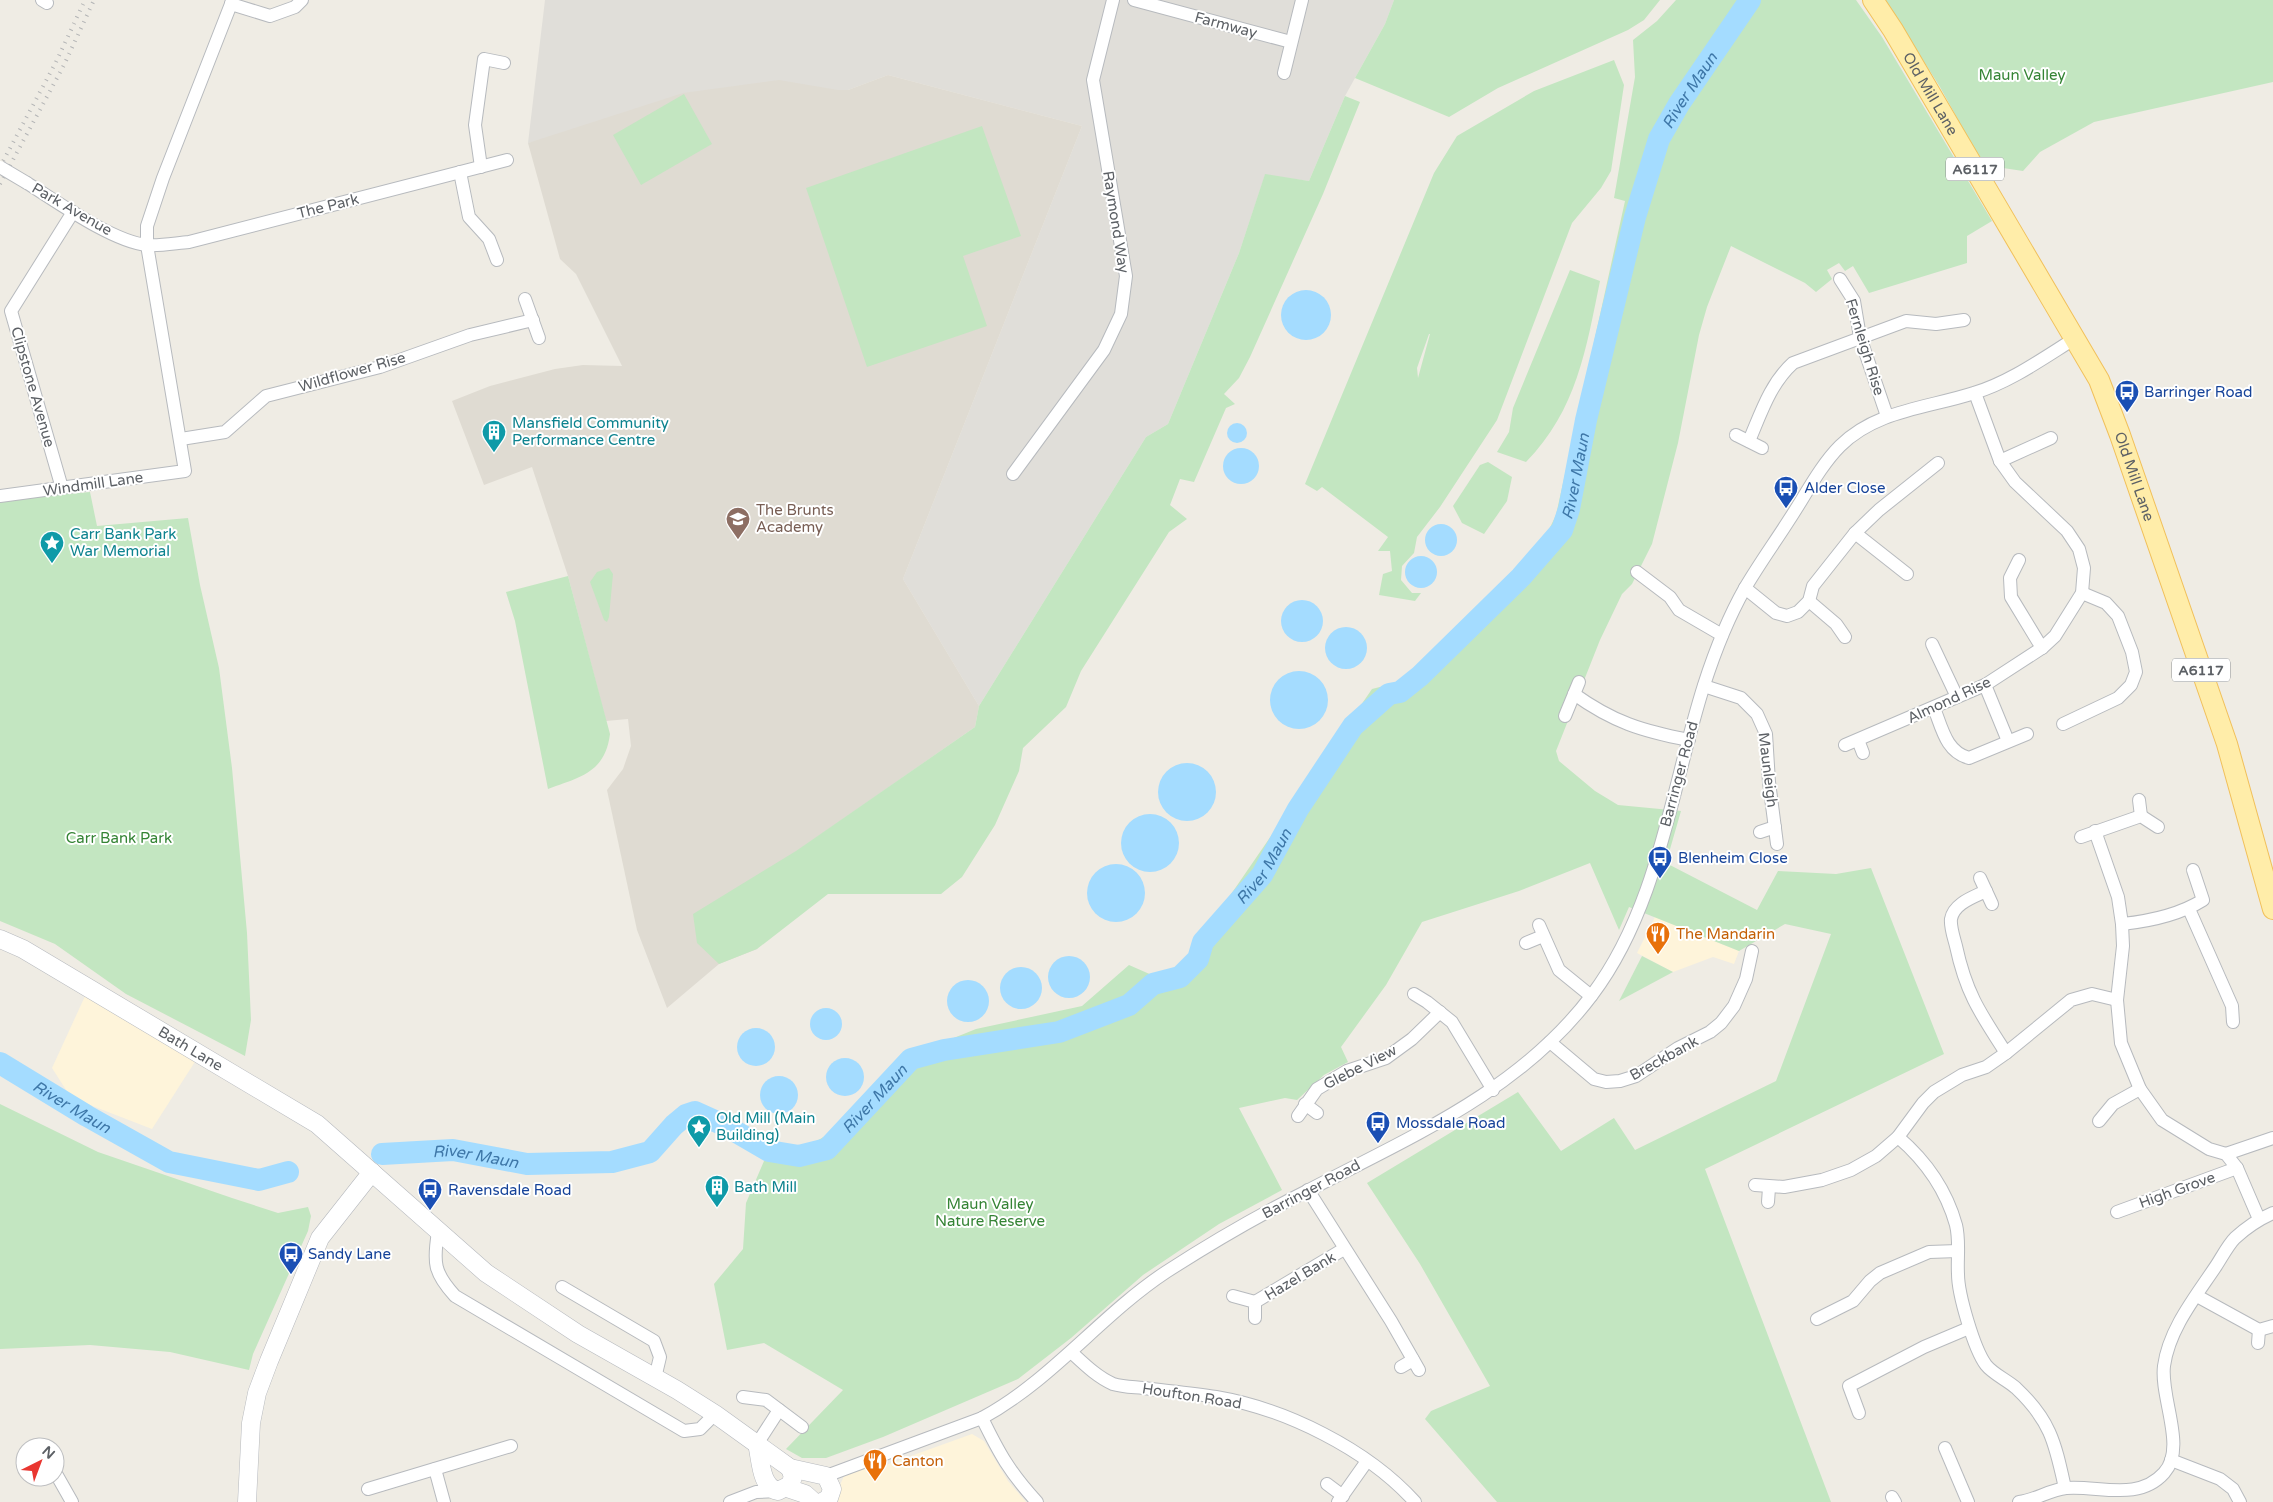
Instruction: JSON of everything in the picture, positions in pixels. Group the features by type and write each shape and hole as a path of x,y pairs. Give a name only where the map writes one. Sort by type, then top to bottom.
{"main road":[{"name":"Old Mill Lane","path":"1873,0 1921,76 2099,380 2228,744 2273,909"},
{"name":"Bath Lane","path":"0,939 23,949 317,1124 372,1172"},
{"path":"247,1502 250,1423 269,1361 320,1238 372,1172 486,1273 578,1334 715,1414 824,1490"},
{"path":"757,1444 770,1485"},
{"path":"770,1485 768,1466 777,1462 786,1465"},
{"path":"770,1485 792,1481 786,1465"},
{"path":"770,1485 824,1490"}],"street":[{"path":"181,439 147,245 147,226 163,178 232,2 270,16 295,7 302,0"},
{"name":"Raymond Way","path":"1013,474 1104,350 1121,314 1126,276 1093,80 1113,0"},
{"name":"Farmway","path":"1134,0 1291,42"},
{"path":"1284,73 1302,0"},
{"path":"481,167 475,125 484,59 504,62"},
{"name":"The Park","path":"147,245 190,242 507,160"},
{"name":"Park Avenue","path":"0,167 73,212 127,241 147,245"},
{"path":"460,172 469,217 489,239 497,260"},
{"name":"Clipstone Avenue","path":"62,488 11,311 73,212"},
{"name":"Fernleigh Rise","path":"1840,279 1854,301 1860,337 1887,416"},
{"path":"525,299 539,338"},
{"name":"Wildflower Rise","path":"181,439 225,432 266,396 380,367 470,335 533,320"},
{"path":"1749,441 1780,375 1793,363 1906,321 1936,324 1964,320"},
{"name":"Barringer Road","path":"824,1490 1000,1408 1029,1387 1135,1295 1166,1272 1308,1190 1437,1122 1493,1090 1523,1068 1550,1042 1591,996 1612,965 1634,923 1657,857 1688,740 1722,635 1745,588 1838,447 1863,428 1887,416 1975,393 2027,368 2074,339"},
{"name":"Almond Rise","path":"1844,745 1985,685 2042,648 2055,636 2082,593 2084,568 2080,549 2067,531 2015,482 2000,460 1975,393"},
{"path":"1736,435 1762,448"},
{"path":"2000,460 2051,438"},
{"name":"Windmill Lane","path":"0,496 185,471 181,439"},
{"path":"1745,588 1776,613 1787,616 1798,612 1809,602 1813,586 1855,533 1879,510 1938,463"},
{"path":"1855,533 1908,574"},
{"path":"2019,560 2010,578 2010,597 2042,648"},
{"path":"1636,572 1670,597 1679,610 1722,635"},
{"path":"2063,724 2118,698 2131,685 2136,672 2132,652 2118,616 2106,604 2082,593"},
{"path":"1809,602 1836,624 1845,637"},
{"path":"1932,644 1957,697"},
{"path":"1985,685 2008,741"},
{"name":"Maunleigh","path":"1704,686 1741,698 1757,714 1766,734 1777,844"},
{"path":"1565,716 1576,688 1600,712 1653,733 1688,740"},
{"path":"1934,708 1951,748 1959,755 1969,758 2027,734"},
{"path":"1858,740 1863,753"},
{"path":"2139,800 2141,816 2158,827"},
{"path":"2081,836 2141,816"},
{"name":"Maunleigh","path":"1760,832 1775,828"},
{"path":"2095,831 2118,897 2122,924 2123,946 2117,1000 2120,1043 2140,1089 2162,1120 2209,1150 2226,1154 2273,1138"},
{"path":"2122,924 2147,922 2189,909 2203,900 2193,870"},
{"path":"1980,878 1992,904"},
{"path":"1986,890 1963,902 1951,918 1962,974 1968,992 1976,1008 2006,1053"},
{"path":"2189,909 2232,1006 2233,1022"},
{"path":"1526,943 1541,931 1560,970 1591,996"},
{"name":"Breckbank","path":"1550,1042 1594,1079 1606,1082 1620,1082 1636,1076 1678,1048 1710,1032 1721,1023 1734,1006 1746,979 1746,957"},
{"path":"1414,994 1452,1022 1493,1090"},
{"path":"1755,1185 1769,1188 1822,1180 1842,1174 1876,1156 1898,1138 1923,1103 1934,1092 1962,1075 1986,1067 2072,1000 2092,994 2117,1000"},
{"name":"Glebe View","path":"1298,1116 1317,1089 1347,1071 1386,1058 1412,1039 1440,1012"},
{"path":"2099,1120 2113,1104 2140,1089"},
{"path":"1305,1104 1317,1113"},
{"path":"1898,1138 1917,1154 1934,1175 1948,1203 1956,1226 1958,1288 1969,1328 1986,1365 2035,1406 2055,1442 2064,1488"},
{"path":"2226,1154 2237,1168 2259,1219"},
{"name":"High Grove","path":"2117,1212 2237,1168"},
{"path":"1768,1202 1769,1188"},
{"path":"1308,1190 1391,1321 1416,1365 1401,1367"},
{"path":"2019,1502 2030,1501 2064,1488 2096,1488 2128,1492 2153,1481 2164,1473 2171,1460 2173,1440 2164,1391 2164,1366 2170,1346 2182,1319 2234,1239 2259,1219 2273,1213"},
{"path":"438,1232 434,1256 441,1280 455,1296 684,1431 700,1429 715,1414"},
{"name":"Hazel Bank","path":"1233,1296 1255,1302 1344,1249"},
{"path":"1817,1319 1827,1308 1854,1301 1870,1281 1880,1273 1929,1252 1958,1251"},
{"path":"562,1287 654,1341 660,1357 655,1378"},
{"path":"2197,1296 2258,1336 2273,1326"},
{"name":"Hazel Bank","path":"1255,1302 1255,1318"},
{"path":"1859,1413 1849,1386 1924,1347 1969,1328"},
{"name":"Houfton Road","path":"1071,1352 1094,1373 1113,1384 1216,1397 1276,1412 1328,1437 1368,1461 1415,1502"},
{"path":"743,1397 766,1400 802,1427"},
{"path":"757,1444 779,1410"},
{"path":"982,1418 1000,1456 1021,1485 1037,1502"},
{"path":"368,1489 511,1446"},
{"path":"1945,1448 1968,1502"},
{"path":"2171,1460 2220,1479 2234,1489 2240,1502"},
{"path":"1327,1484 1340,1499 1368,1461"},
{"path":"435,1469 444,1502"},
{"path":"730,1502 770,1485"},
{"path":"64,1487 72,1502"}],"shaded area":[{"path":"545,0 1394,0 1385,24 1345,96 1309,181 1265,175 1239,253 1168,424 1146,437 979,706 903,579 1082,126 888,75 848,90 528,143"},
{"name":"The Brunts Academy","path":"888,75 1082,126 903,579 979,706 975,727 797,851 757,949 719,964 667,1008 637,930 607,790 623,769 631,746 628,719 606,721 568,576 532,467 484,485 452,401 490,386 555,369 583,365 622,366 576,274 560,259 528,143 683,93 779,80 848,90"},
{"path":"1655,917 1739,951 1734,964 1713,957 1673,972 1637,953"},
{"path":"86,994 198,1057 152,1129 90,1105 68,1093 52,1068"},
{"path":"972,1434 984,1441 1008,1481 1026,1502 838,1502 836,1494 844,1476 867,1466 869,1471"}],"green space":[{"path":"1394,0 1660,0 1644,20 1628,30 1498,88 1449,117 1355,78 1385,24"},
{"name":"Maun Valley Nature Reserve","path":"1676,0 1856,0 1882,37 1992,221 1967,236 1967,263 1869,293 1853,266 1845,271 1839,263 1827,270 1832,279 1816,292 1805,283 1731,246 1707,307 1699,335 1678,443 1652,544 1632,584 1622,594 1600,640 1556,751 1559,761 1595,791 1618,805 1681,811 1666,863 1757,910 1778,871 1836,874 1871,868 1944,1054 1705,1169 1831,1502 1497,1502 1425,1419 1431,1411 1490,1386 1420,1264 1367,1183 1518,1092 1561,1151 1614,1118 1635,1150 1776,1081 1831,934 1785,924 1739,951 1629,907 1619,930 1590,863 1519,891 1422,922 1386,985 1341,1047 1348,1062 1324,1075 1297,1100 1285,1098 1239,1108 1282,1190 1219,1224 1143,1275 1071,1338 1018,1379 883,1437 826,1458 802,1458 786,1449 843,1390 764,1343 727,1350 714,1284 743,1249 746,1203 764,1161 813,1143 834,1131 894,1062 976,1029 1082,1006 1129,965 1170,983 1372,689 1407,680 1544,540 1556,515 1625,201 1614,198 1635,77 1633,40 1657,21"},
{"name":"Maun Valley","path":"1885,0 2273,0 2273,82 2094,122 2040,152 2023,171 1983,165 1940,87"},
{"path":"1614,60 1624,85 1611,171 1601,188 1572,223 1497,420 1440,507 1417,537 1414,553 1402,566 1401,580 1412,593 1421,593 1415,601 1379,595 1383,574 1392,571 1390,551 1378,551 1388,537 1322,487 1317,491 1305,484 1434,173 1457,136 1534,91","holes":["1430,334 1418,378 1417,368"]},
{"path":"684,94 712,144 641,185 613,135"},
{"path":"1345,96 1360,102 1323,194 1250,357 1239,378 1224,394 1235,404 1226,408 1194,482 1180,479 1170,505 1187,519 1169,532 1081,671 1066,707 1023,748 1019,771 995,825 962,877 941,894 828,894 757,949 719,964 697,943 693,914 796,851 975,727 979,706 1146,437 1168,424 1239,253 1265,174 1309,181"},
{"path":"982,126 1021,236 963,256 987,326 867,367 806,188"},
{"path":"1570,270 1600,281 1590,331 1577,378 1568,400 1543,442 1526,462 1497,452 1509,432 1513,408"},
{"path":"1488,462 1512,477 1507,501 1484,534 1462,523 1453,506 1480,465"},
{"name":"Carr Bank Park","path":"90,492 97,526 188,518 200,585 219,668 232,768 247,933 251,1020 245,1056 126,994 55,944 0,921 0,500"},
{"path":"609,568 613,574 607,622 604,620 590,582 597,572"},
{"path":"568,576 610,734 603,757 597,765 580,777 548,789 515,621 506,592"},
{"path":"1642,956 1673,972 1619,1001"},
{"path":"0,1104 98,1152 232,1198 278,1213 308,1207 311,1216 308,1231 253,1354 249,1370 170,1352 90,1345 0,1349"}],"water":[{"path":"1301,290 1311,290 1324,297 1331,310 1331,320 1324,333 1311,340 1301,340 1292,336 1285,329 1281,320 1281,310 1285,301 1292,294"},
{"path":"1233,423 1241,423 1247,429 1247,437 1241,443 1233,443 1227,437 1227,429"},
{"path":"1241,448 1248,449 1254,453 1258,459 1258,473 1254,479 1248,483 1241,484 1234,483 1228,479 1224,473 1223,466 1224,459 1228,453 1234,449"},
{"path":"1441,524 1447,525 1452,529 1456,534 1456,546 1452,551 1447,555 1441,556 1435,555 1430,551 1426,546 1425,540 1426,534 1430,529 1435,525"},
{"path":"1421,556 1427,557 1432,561 1436,566 1436,578 1432,583 1427,587 1421,588 1415,587 1410,583 1406,578 1405,572 1406,566 1410,561 1415,557"},
{"path":"1306,600 1314,603 1320,609 1323,621 1320,633 1314,639 1298,642 1290,639 1284,633 1281,617 1284,609 1290,603"},
{"path":"1350,627 1358,630 1364,636 1367,648 1364,660 1358,666 1342,669 1334,666 1328,660 1325,644 1328,636 1334,630"},
{"path":"1299,671 1310,673 1323,684 1328,700 1326,711 1315,724 1299,729 1288,727 1275,716 1270,700 1272,689 1283,676"},
{"path":"1187,763 1198,765 1211,776 1216,792 1214,803 1203,816 1187,821 1176,819 1163,808 1158,792 1160,781 1171,768"},
{"path":"1150,814 1161,816 1174,827 1179,843 1177,854 1166,867 1150,872 1139,870 1126,859 1121,843 1123,832 1134,819"},
{"path":"1116,864 1127,866 1140,877 1145,893 1143,904 1132,917 1116,922 1105,920 1092,909 1087,893 1089,882 1100,869"},
{"path":"1073,956 1081,959 1087,965 1090,977 1087,989 1081,995 1065,998 1057,995 1051,989 1048,973 1051,965 1057,959"},
{"path":"1025,967 1033,970 1039,976 1042,988 1039,1000 1033,1006 1017,1009 1009,1006 1003,1000 1000,984 1003,976 1009,970"},
{"path":"972,980 980,983 986,989 989,1001 986,1013 980,1019 964,1022 956,1019 950,1013 947,997 950,989 956,983"},
{"path":"826,1008 832,1009 837,1013 841,1018 841,1030 837,1035 832,1039 826,1040 820,1039 815,1035 811,1030 810,1024 811,1018 815,1013 820,1009"},
{"path":"756,1028 769,1034 775,1047 769,1060 756,1066 743,1060 737,1047 743,1034"},
{"path":"845,1058 858,1064 864,1077 858,1090 845,1096 832,1090 826,1077 832,1064"},
{"path":"779,1076 792,1082 798,1095 792,1108 779,1114 766,1108 760,1095 766,1082"}],"waterway":[{"name":"River Maun","path":"382,1154 453,1150 527,1164 612,1162 650,1152 674,1125 686,1115 695,1112 726,1126 769,1151 799,1156 827,1149 911,1059 944,1050 1059,1032 1129,1005 1153,984 1180,977 1198,959 1203,942 1262,875 1298,809 1353,726 1389,694 1400,692 1420,676 1521,577 1562,530 1569,509 1586,420 1635,217 1659,139 1679,104 1750,0"},
{"name":"River Maun","path":"0,1063 87,1116 169,1162 259,1180 288,1172"}],"railway":[{"path":"0,167 56,62 85,0"},
{"path":"0,184 64,65 94,0"}],"place":[{"name":"Barringer Road","path":"2127,413"},
{"name":"Mansfield Community Performance Centre","path":"494,453"},
{"name":"Alder Close","path":"1786,509"},
{"name":"The Brunts Academy","path":"738,540"},
{"name":"Carr Bank Park War Memorial","path":"52,564"},
{"name":"Blenheim Close","path":"1660,879"},
{"name":"The Mandarin","path":"1658,955"},
{"name":"Mossdale Road","path":"1378,1144"},
{"name":"Old Mill (Main Building)","path":"699,1148"},
{"name":"Bath Mill","path":"717,1208"},
{"name":"Ravensdale Road","path":"430,1211"},
{"name":"Sandy Lane","path":"291,1275"},
{"name":"Canton","path":"875,1482"}]}
